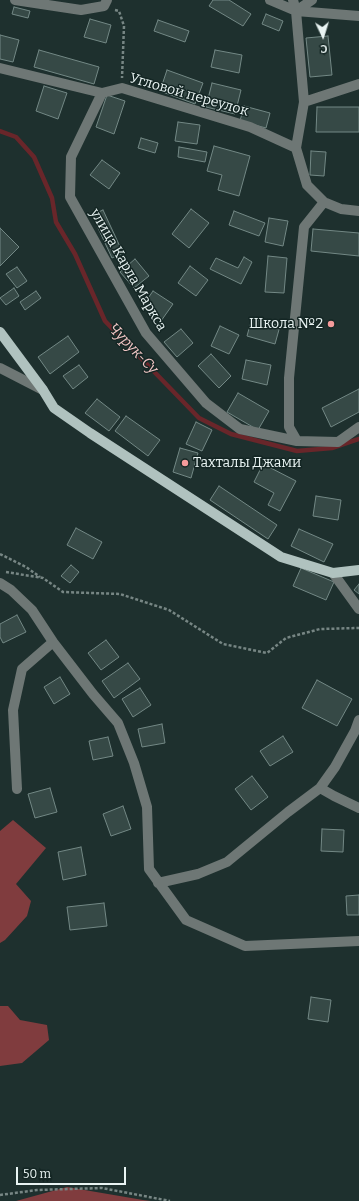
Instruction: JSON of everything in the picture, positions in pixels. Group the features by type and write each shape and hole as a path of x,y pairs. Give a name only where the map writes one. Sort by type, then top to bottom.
{"main road":[{"path":"0,332 43,390 54,408 84,429 281,557 333,573 359,570"}],"street":[{"path":"15,0 81,10 105,3"},
{"path":"270,0 296,11 359,16"},
{"path":"293,0 296,11 304,102 296,148 307,185 324,202 341,209 359,210"},
{"path":"296,11 312,0"},
{"name":"Угловой переулок","path":"0,68 102,93 122,88 250,127 296,148"},
{"path":"304,102 359,84"},
{"name":"улица Карла Маркса","path":"102,93 70,157 70,197 146,333 206,403 240,429 296,441 338,442 359,427"},
{"path":"296,441 289,427 289,378 304,227 324,202"},
{"path":"0,368 43,390"},
{"path":"333,573 359,608"},
{"path":"0,583 12,590 32,610 53,642 93,694 118,723 134,763 147,807 149,869 186,920 245,946 359,941"},
{"path":"17,789 13,710 22,669 53,642"},
{"path":"158,883 198,874 227,862 320,788 335,767 355,731 359,720"},
{"path":"320,788 359,808"}],"path":[{"path":"105,3 119,11 124,26 122,88"},
{"path":"0,554 26,567 63,592 120,594 169,610 223,644 266,654 286,638 313,630 359,628"},
{"path":"0,572 43,578"},
{"path":"0,1195 37,1190 102,1188 170,1201"}],"shaded area":[{"path":"13,820 46,848 16,884 31,901 27,916 5,940 0,943 0,831"},
{"path":"0,1006 8,1006 20,1020 47,1025 49,1040 22,1063 0,1066"},
{"path":"67,1187 143,1200 151,1201 16,1201"}],"building":[{"path":"213,0 229,0 251,14 243,26 209,6"},
{"path":"14,7 30,11 28,18 12,14"},
{"path":"266,14 283,21 279,31 262,24"},
{"path":"90,19 111,25 106,43 84,37"},
{"path":"158,20 189,31 185,42 154,31"},
{"path":"0,35 19,40 13,62 0,59"},
{"path":"328,36 332,75 310,77 306,38"},
{"path":"39,50 99,67 94,84 34,67"},
{"path":"215,50 242,55 239,73 211,67"},
{"path":"167,70 203,83 195,104 160,91"},
{"path":"212,83 241,90 235,114 206,107"},
{"path":"44,86 67,93 58,119 36,111"},
{"path":"107,95 125,101 114,134 96,127"},
{"path":"244,106 270,113 266,128 240,121"},
{"path":"317,107 359,107 359,132 316,132"},
{"path":"178,122 200,125 197,144 175,141"},
{"path":"141,138 158,143 155,153 138,148"},
{"path":"214,146 250,156 239,196 218,190 222,175 207,171"},
{"path":"179,147 207,152 205,162 178,157"},
{"path":"311,151 326,152 324,176 310,175"},
{"path":"102,160 120,173 109,189 90,175"},
{"path":"191,209 209,223 189,248 172,234"},
{"path":"103,210 123,253 112,258 92,215"},
{"path":"234,211 265,223 259,236 229,225"},
{"path":"269,218 288,221 283,246 265,242"},
{"path":"0,228 19,247 0,266"},
{"path":"313,229 359,233 359,256 311,251"},
{"path":"268,256 287,258 284,293 265,292"},
{"path":"244,257 252,262 241,284 210,269 216,258 238,268"},
{"path":"135,259 149,276 134,288 120,272"},
{"path":"190,266 208,280 196,296 178,283"},
{"path":"17,267 27,281 17,288 6,274"},
{"path":"14,288 19,296 6,305 0,298"},
{"path":"36,291 41,298 25,310 20,302"},
{"path":"153,291 173,304 161,321 142,307"},
{"path":"252,318 280,326 275,344 247,336"},
{"path":"220,326 239,335 229,354 211,346"},
{"path":"181,329 193,343 177,357 164,342"},
{"path":"68,336 79,352 50,374 38,357"},
{"path":"211,354 231,376 219,388 198,366"},
{"path":"246,360 271,365 267,385 242,379"},
{"path":"79,365 88,377 73,389 63,376"},
{"path":"359,389 359,412 331,427 322,408"},
{"path":"238,393 269,411 258,430 227,412"},
{"path":"97,399 120,417 109,431 85,413"},
{"path":"126,416 160,440 148,456 115,431"},
{"path":"196,422 212,430 202,451 186,444"},
{"name":"Тахталы Джами","path":"180,448 198,453 191,478 173,472"},
{"path":"263,464 296,481 280,511 268,505 274,493 254,482"},
{"path":"219,486 277,525 268,539 210,500"},
{"path":"316,496 341,500 338,520 313,516"},
{"path":"76,528 102,542 93,559 67,545"},
{"path":"299,529 333,544 324,562 291,546"},
{"path":"71,565 79,572 70,583 61,576"},
{"path":"301,568 334,582 326,600 293,586"},
{"path":"359,584 359,594 354,590"},
{"path":"17,615 26,632 3,643 0,637 0,624"},
{"path":"106,640 119,657 101,670 88,653"},
{"path":"128,663 140,679 114,698 102,681"},
{"path":"60,677 70,694 54,704 44,687"},
{"path":"317,680 352,699 337,726 302,708"},
{"path":"140,688 151,705 133,717 122,699"},
{"path":"162,724 165,743 142,747 138,729"},
{"path":"283,736 293,752 270,766 260,751"},
{"path":"108,737 113,756 93,760 89,741"},
{"path":"252,776 268,797 251,810 235,789"},
{"path":"50,788 57,812 35,818 28,794"},
{"path":"123,806 131,829 111,836 103,814"},
{"path":"322,829 344,830 343,852 321,851"},
{"path":"81,847 86,875 63,880 58,852"},
{"path":"359,895 359,915 347,915 346,896"},
{"path":"104,903 107,926 70,930 67,907"},
{"path":"311,997 331,1000 328,1022 308,1019"}],"waterway":[{"name":"Чурук-Су","path":"0,131 16,137 34,157 52,198 56,222 75,254 105,321 199,418 231,434 297,451 332,448 359,439"}],"place":[{"name":"Школа №2","path":"331,324"},
{"name":"Тахталы Джами","path":"185,463"}]}
